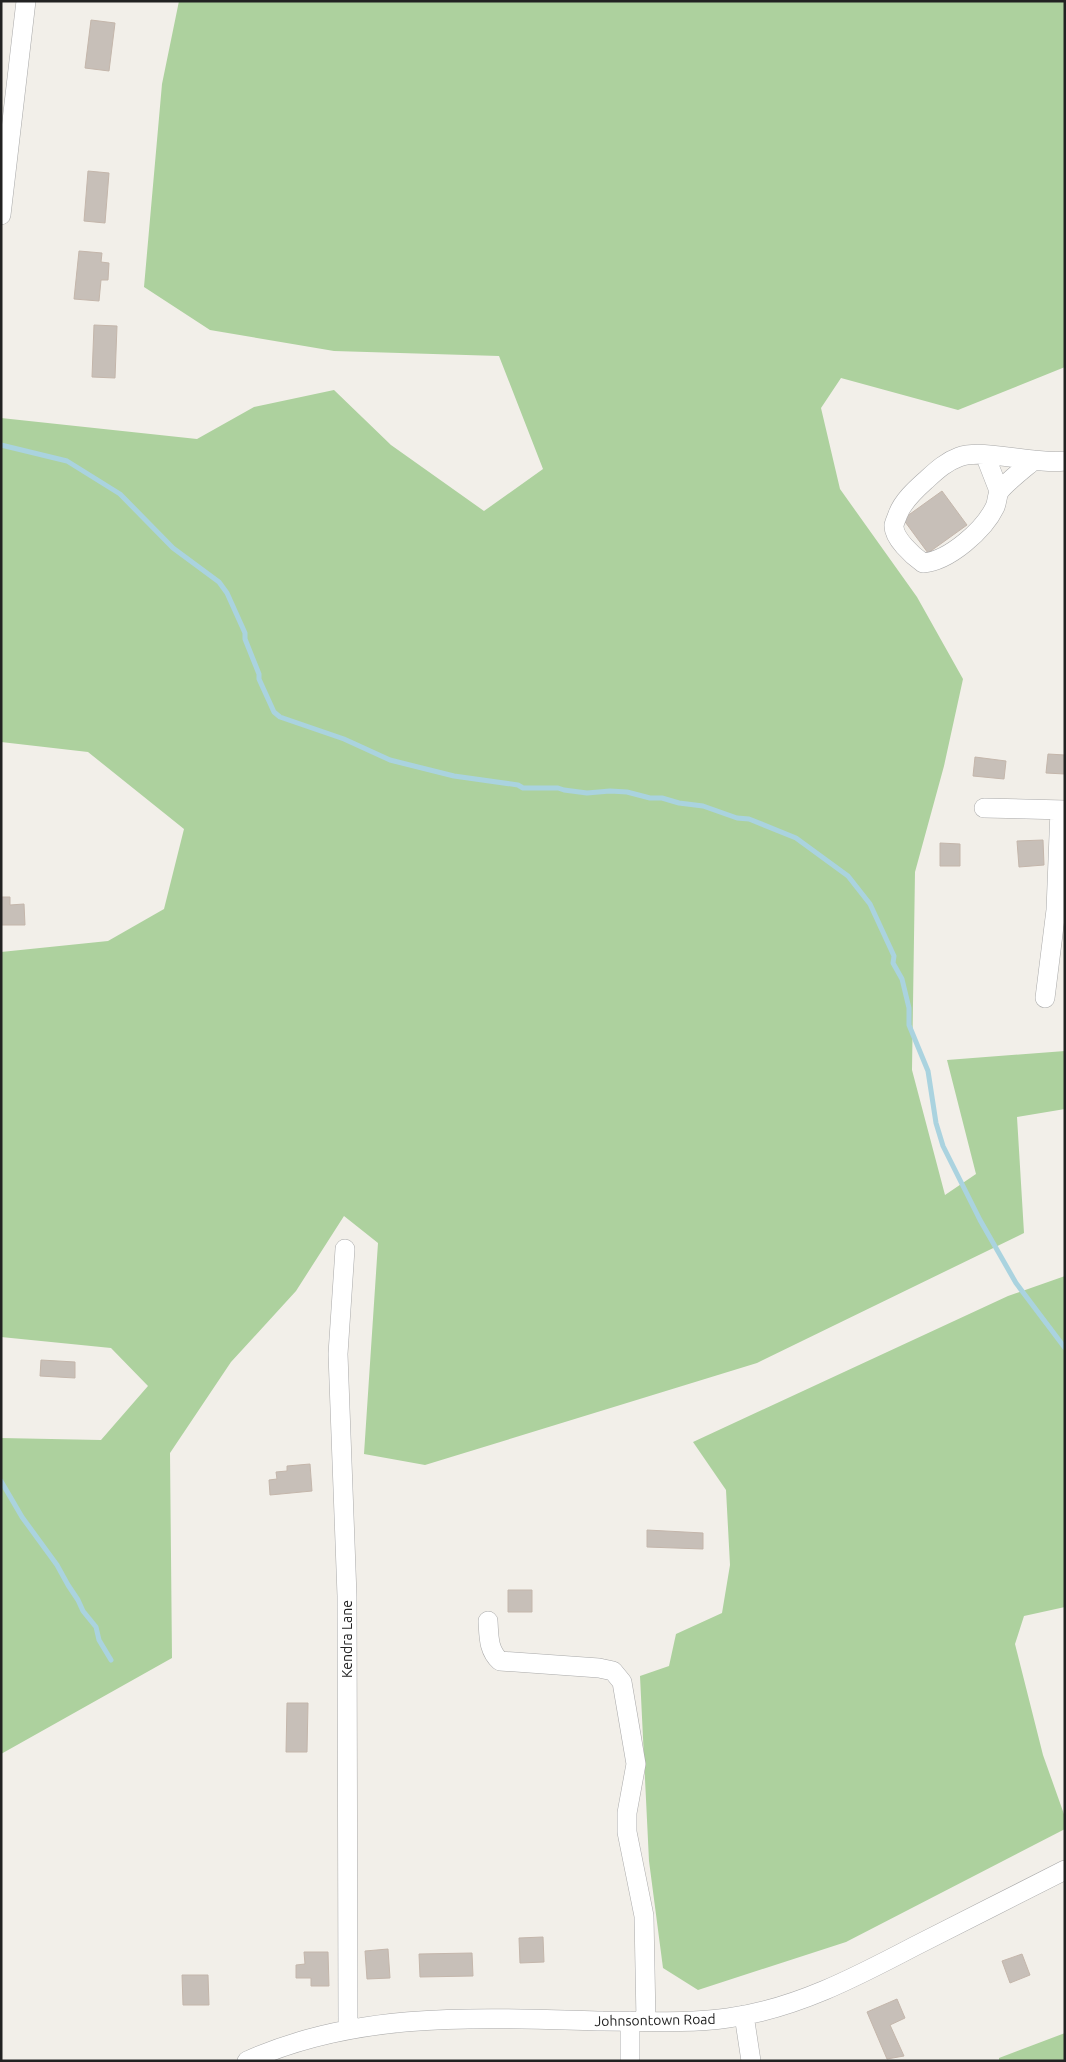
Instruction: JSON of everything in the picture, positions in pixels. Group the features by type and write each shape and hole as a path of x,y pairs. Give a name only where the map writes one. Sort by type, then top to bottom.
{"street":[{"path":"2,208 5,152 26,1"},
{"path":"1034,460 999,492 995,506 980,530 947,556 933,562 923,563 918,560 896,534 894,525 899,511 914,492 938,469 959,457 985,455 1034,460 1053,462 1065,461"},
{"path":"985,455 999,492"},
{"path":"984,808 1062,810 1056,910 1045,998"},
{"name":"Kendra Lane","path":"345,1249 338,1354 348,1596 348,2028"},
{"path":"488,1621 490,1647 494,1656 500,1661 613,1670 622,1682 636,1764 627,1813 627,1832 644,1916 638,2021 630,2061"},
{"name":"Johnsontown Road","path":"247,2061 308,2038 348,2028 416,2020 484,2018 692,2022 761,2012 829,1989 1065,1870"},
{"path":"744,2015 751,2061"}],"green space":[{"path":"179,1 1065,1 1065,367 958,410 841,378 821,408 840,489 917,597 963,679 944,766 915,872 912,1070 945,1195 976,1174 947,1060 1065,1051 1065,1109 1017,1117 1024,1233 757,1363 425,1465 364,1454 378,1243 344,1216 296,1291 231,1362 170,1453 172,1658 1,1754 1,1438 101,1440 148,1386 111,1348 1,1337 1,952 108,941 164,909 184,829 88,752 1,742 1,418 197,439 254,407 334,390 391,445 484,511 543,469 499,356 334,351 210,330 144,287 162,84"},
{"path":"1065,1276 1065,1607 1024,1616 1015,1644 1043,1755 1065,1817 1065,1829 846,1942 698,1990 663,1968 649,1861 640,1676 669,1666 676,1634 722,1613 730,1565 726,1490 693,1442 1008,1296"},
{"path":"1065,2033 1065,2061 999,2061 999,2058"}],"building":[{"path":"91,20 115,23 109,71 85,68"},
{"path":"88,171 109,173 105,223 84,221"},
{"path":"79,251 102,253 101,262 109,263 108,280 101,280 99,301 74,299"},
{"path":"94,325 117,326 115,378 92,377"},
{"path":"942,491 967,525 928,553 903,519"},
{"path":"1048,754 1065,755 1065,774 1046,773"},
{"path":"975,757 1006,761 1004,779 973,776"},
{"path":"1043,840 1044,865 1019,867 1017,841"},
{"path":"940,843 960,844 960,866 940,866"},
{"path":"1,897 10,897 10,905 24,904 25,925 1,925"},
{"path":"41,1360 75,1362 75,1378 40,1376"},
{"path":"310,1464 312,1491 270,1495 269,1480 277,1479 276,1472 287,1471 287,1466"},
{"path":"647,1530 703,1533 703,1549 647,1547"},
{"path":"508,1590 532,1590 532,1612 508,1612"},
{"path":"287,1703 308,1703 307,1752 286,1752"},
{"path":"543,1937 544,1962 520,1963 519,1938"},
{"path":"388,1949 390,1978 367,1979 365,1951"},
{"path":"304,1952 328,1952 329,1986 311,1986 311,1978 296,1978 296,1965 305,1964"},
{"path":"472,1953 473,1976 420,1977 419,1954"},
{"path":"1022,1954 1030,1975 1010,1983 1002,1961"},
{"path":"182,1975 208,1975 209,2005 183,2005"},
{"path":"897,1999 905,2018 890,2025 904,2056 887,2059 867,2012"}],"waterway":[{"path":"1,445 67,461 120,494 173,548 219,582 227,593 245,633 245,639 259,674 259,679 274,712 280,717 344,739 390,760 454,776 518,785 523,788 558,788 587,793 627,792 650,798 662,798 679,803 703,806 737,818 749,819 796,838 848,876 870,904 894,956 893,963 902,979 909,1008 909,1025 928,1071 936,1123 943,1146 980,1220 1016,1283 1065,1348"},
{"path":"1,1481 22,1517 57,1565 83,1611 96,1627 99,1640 111,1660"}]}
